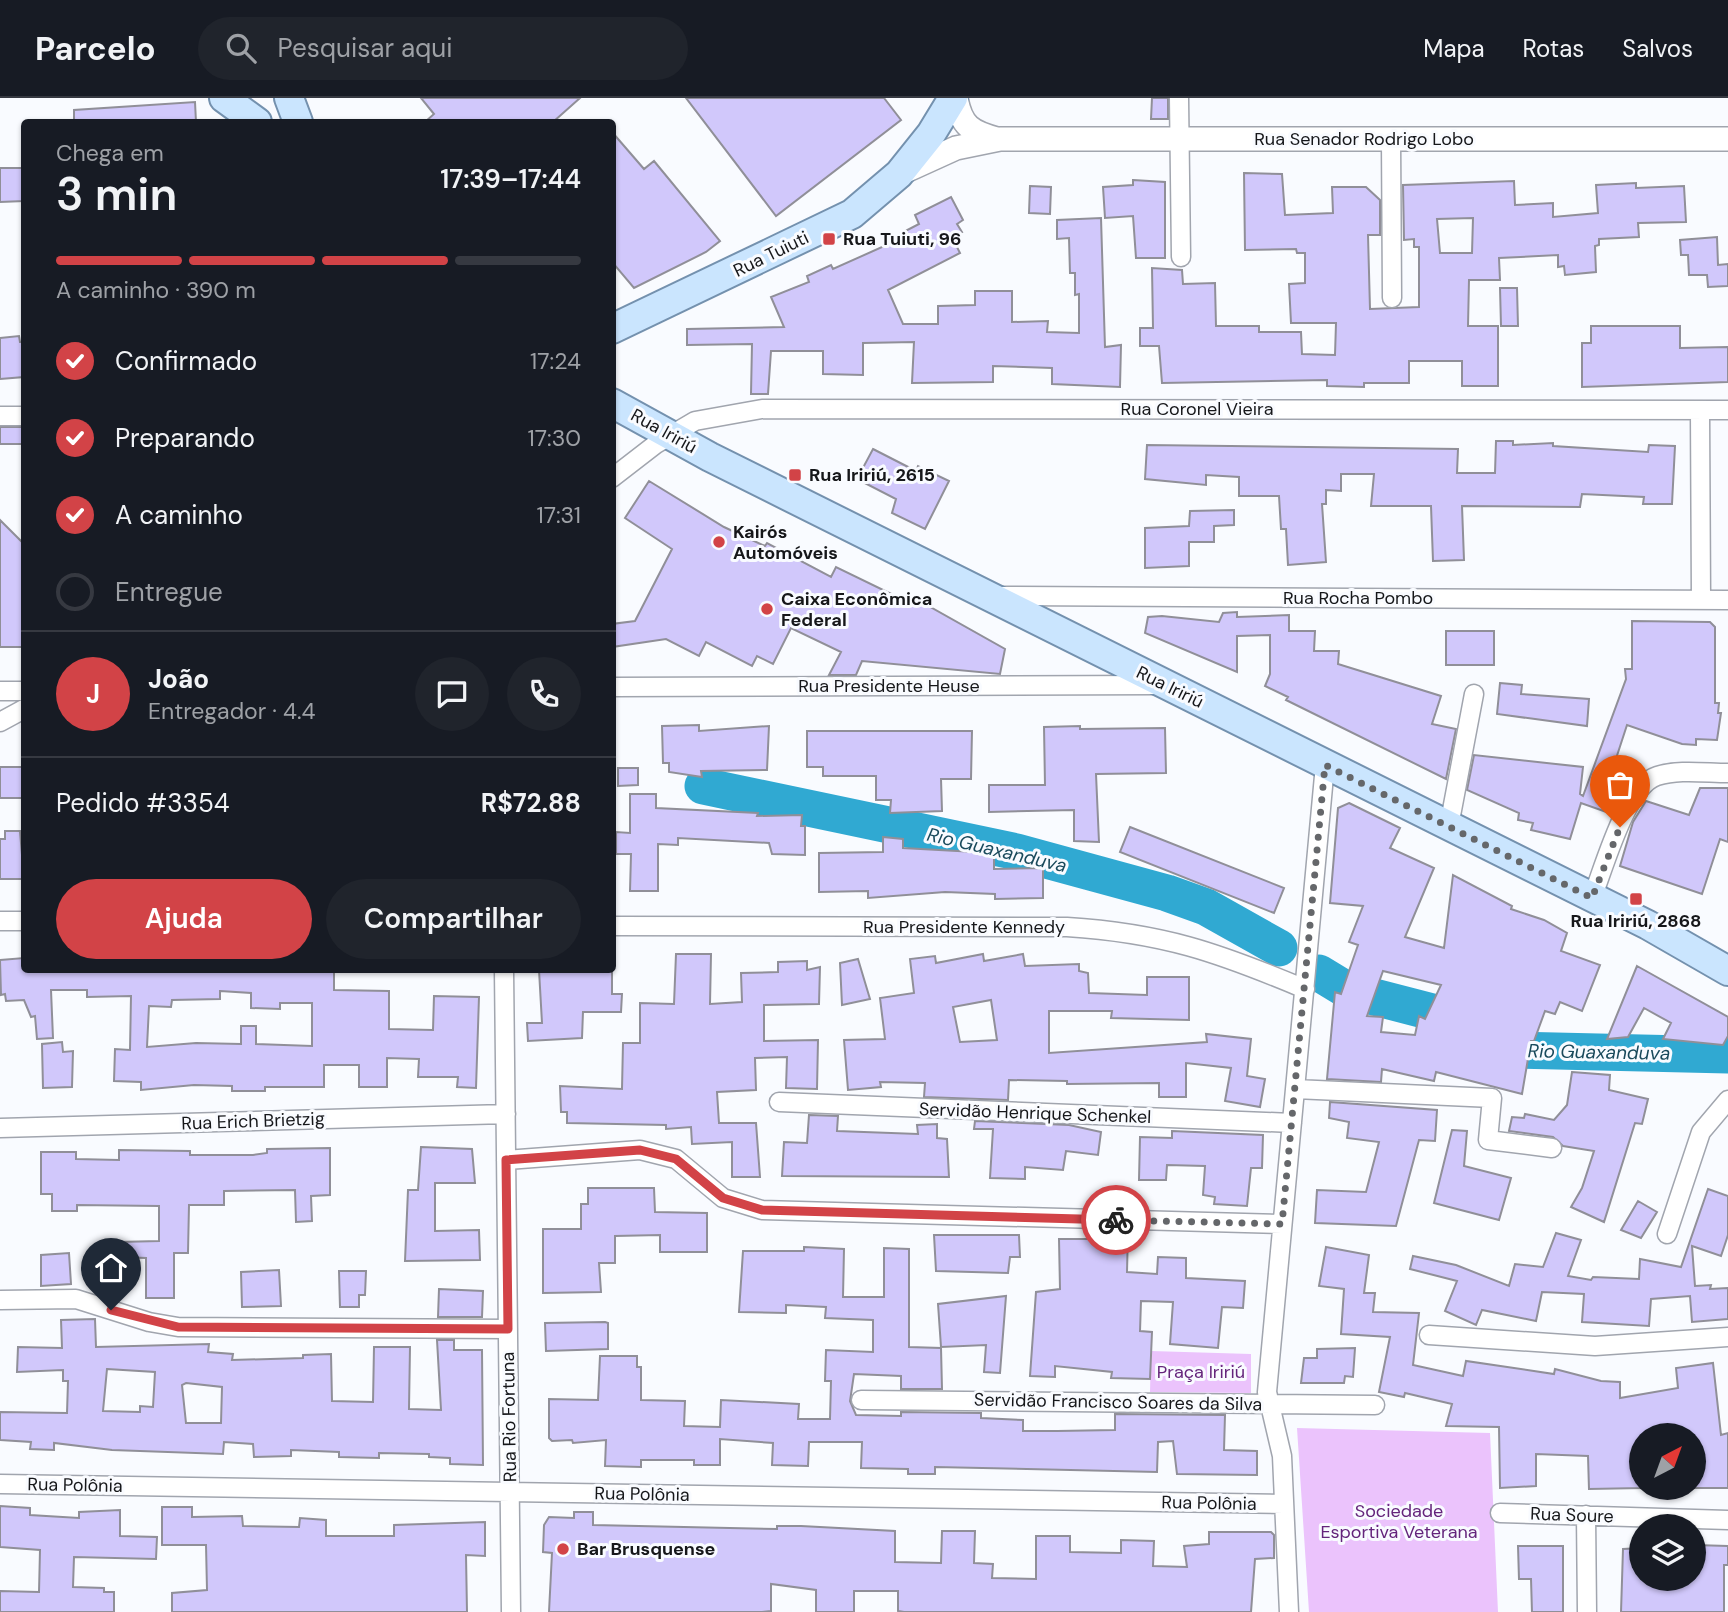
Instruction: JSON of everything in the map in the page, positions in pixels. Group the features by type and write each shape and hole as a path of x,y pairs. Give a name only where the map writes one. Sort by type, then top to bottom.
{"main road":[{"path":"224,98 253,119"},
{"path":"289,98 297,119"},
{"name":"Rua Tuiuti","path":"617,330 852,214 899,174 955,98"},
{"name":"Rua Iririú","path":"616,405 987,596 1449,826 1726,968"}],"street":[{"name":"Rua Senador Rodrigo Lobo","path":"955,98 963,123 972,132 1000,139"},
{"path":"1179,98 1181,257"},
{"name":"Rua Senador Rodrigo Lobo","path":"899,174 956,148 1000,139 1728,139"},
{"path":"1391,139 1392,298"},
{"name":"Rua Coronel Vieira","path":"616,475 695,421 762,409 1728,411"},
{"path":"1700,411 1700,600"},
{"path":"0,416 21,416"},
{"name":"Rua Rocha Pombo","path":"987,596 1728,600"},
{"name":"Rua Presidente Heuse","path":"616,687 1165,685"},
{"path":"0,691 21,691"},
{"path":"1449,826 1474,694"},
{"path":"0,722 21,711"},
{"path":"1289,1612 1281,1446 1266,1392 1325,765"},
{"path":"1592,898 1630,803 1644,782 1664,774 1728,773"},
{"path":"0,921 21,921"},
{"name":"Rua Presidente Kennedy","path":"616,926 1053,927 1111,930 1150,935 1209,950 1305,980"},
{"name":"Rua Rio Fortuna","path":"505,973 511,1612"},
{"path":"1295,1089 1492,1098 1489,1140 1552,1148"},
{"path":"1667,1234 1701,1132 1728,1100"},
{"name":"Servidão Henrique Schenkel","path":"779,1102 1292,1124"},
{"name":"Rua Erich Brietzig","path":"0,1128 506,1114"},
{"path":"506,1160 640,1150 676,1159 723,1198 762,1210 1282,1224"},
{"path":"0,1300 76,1299 149,1322 178,1327 508,1329"},
{"path":"1429,1335 1595,1346 1728,1337"},
{"name":"Servidão Francisco Soares da Silva","path":"861,1400 1375,1405"},
{"name":"Rua Polônia","path":"0,1484 1283,1504"},
{"name":"Rua Soure","path":"1500,1513 1728,1520"},
{"path":"1586,1515 1587,1612"}],"green space":[{"name":"Praça Iririú","path":"1151,1351 1251,1354 1251,1393 1150,1392"},
{"name":"Sociedade Esportiva Veterana","path":"1297,1428 1490,1433 1498,1612 1309,1612"}],"building":[{"path":"421,98 580,98 556,119 428,119 434,114"},
{"path":"686,98 884,98 901,120 776,216"},
{"path":"1152,98 1168,98 1168,119 1151,119"},
{"path":"195,102 196,119 74,119 74,110"},
{"path":"616,137 644,169 654,161 720,241 706,252 634,288 616,267"},
{"path":"0,168 21,168 21,201 0,202"},
{"path":"1244,173 1282,174 1285,215 1333,213 1332,187 1366,187 1380,200 1380,235 1368,235 1370,309 1419,307 1419,247 1414,247 1414,239 1404,240 1403,185 1514,181 1515,205 1553,203 1553,217 1598,213 1596,185 1636,183 1636,188 1684,186 1686,222 1638,223 1639,237 1599,239 1599,245 1595,246 1596,272 1565,275 1564,266 1558,267 1558,255 1499,258 1500,280 1469,280 1468,326 1498,326 1498,386 1462,386 1462,361 1409,361 1409,383 1364,383 1364,387 1327,386 1327,380 1162,383 1159,346 1140,346 1140,328 1153,328 1152,268 1182,270 1183,284 1215,283 1216,326 1259,326 1259,332 1301,332 1302,354 1335,355 1336,323 1291,323 1289,284 1305,283 1305,253 1297,253 1296,249 1245,250","holes":["1473,218 1472,253 1440,253 1437,219"]},
{"path":"1133,180 1165,182 1165,258 1136,258 1133,216 1105,218 1103,187 1133,185"},
{"path":"1030,186 1051,187 1050,214 1029,213"},
{"path":"951,197 963,220 957,224 962,232 952,237 960,253 888,290 903,324 938,324 938,306 975,305 975,291 1012,291 1012,322 1048,321 1047,332 1079,333 1079,294 1075,295 1075,273 1070,273 1069,238 1057,239 1057,220 1101,218 1105,347 1121,345 1120,387 1052,384 1052,368 993,366 993,382 912,383 914,342 863,343 863,375 823,374 823,351 771,351 768,394 751,394 752,344 687,345 687,329 784,327 771,297 809,282 807,276 831,265 833,269 891,243 892,238 919,224 915,215"},
{"path":"1717,237 1718,265 1728,264 1728,286 1708,287 1707,275 1689,275 1688,255 1681,255 1680,240"},
{"path":"1500,288 1517,288 1518,326 1501,326"},
{"path":"1591,326 1680,326 1680,348 1728,347 1728,382 1582,387 1582,343 1591,343"},
{"path":"19,336 21,377 0,379 0,338"},
{"path":"0,427 21,427 21,444 0,444"},
{"path":"1496,441 1513,441 1513,445 1553,443 1553,446 1648,452 1649,445 1675,446 1672,504 1643,504 1644,497 1582,494 1580,507 1462,506 1464,560 1433,561 1431,506 1371,506 1374,474 1341,474 1341,491 1326,490 1326,504 1322,504 1326,562 1288,565 1286,529 1281,529 1279,496 1239,496 1239,477 1206,475 1206,485 1145,479 1147,445 1458,449 1457,473 1495,473"},
{"path":"873,449 916,471 918,466 949,481 925,529 892,513 896,499 857,479"},
{"path":"649,481 724,527 765,546 767,543 831,577 836,567 914,605 916,599 1005,649 1000,674 862,661 856,675 829,675 841,652 791,628 773,664 757,656 752,666 706,642 699,656 666,639 616,646 616,623 635,621 672,549 625,518"},
{"path":"1234,510 1234,525 1214,526 1214,542 1189,542 1189,566 1145,568 1145,528 1189,526 1190,511"},
{"path":"0,520 21,541 21,647 0,647"},
{"path":"1237,612 1237,617 1289,615 1289,631 1315,631 1314,651 1339,651 1338,664 1441,696 1432,724 1456,729 1446,779 1286,700 1288,697 1265,686 1270,674 1270,635 1237,636 1237,672 1145,633 1148,617 1219,622 1223,613"},
{"path":"1632,621 1710,622 1715,627 1715,703 1719,703 1718,713 1721,713 1717,740 1696,739 1696,745 1682,744 1627,725 1611,774 1623,778 1618,791 1623,793 1612,814 1581,803 1570,839 1531,830 1533,823 1518,820 1519,813 1467,790 1474,755 1583,767 1580,794 1583,796 1626,679 1625,669 1632,669"},
{"path":"1446,631 1494,631 1494,665 1446,665"},
{"path":"1500,683 1522,685 1521,694 1589,699 1587,726 1497,714"},
{"path":"699,725 699,731 769,726 767,770 701,771 702,777 669,772 669,763 663,763 662,726"},
{"path":"1080,726 1080,729 1165,728 1166,773 1096,774 1099,842 1074,841 1074,810 989,812 989,785 1045,785 1044,727"},
{"path":"807,731 972,731 971,779 941,779 942,811 890,813 891,800 876,800 876,776 823,776 823,767 807,767"},
{"path":"0,767 21,767 21,798 0,798"},
{"path":"618,768 638,768 638,785 618,786"},
{"path":"1700,788 1728,788 1728,842 1720,839 1702,894 1620,866 1633,822 1646,801 1689,815"},
{"path":"630,794 656,794 656,808 758,813 757,816 802,815 801,826 805,826 805,855 772,854 769,843 678,838 678,845 658,844 658,891 630,891 631,854 616,854 616,832 630,833"},
{"path":"1349,803 1400,828 1390,848 1434,868 1405,937 1444,948 1453,875 1512,906 1511,909 1544,920 1567,933 1561,951 1600,965 1582,1011 1560,1002 1555,1014 1545,1011 1534,1041 1531,1041 1522,1094 1436,1072 1434,1081 1382,1069 1381,1082 1327,1079 1335,992 1341,994 1358,945 1349,942 1363,906 1330,903 1338,808","holes":["1383,971 1441,985 1425,1019 1419,1016 1415,1035 1381,1032 1383,1017 1367,1016"]},
{"path":"1130,827 1284,888 1274,913 1120,852"},
{"path":"5,831 20,831 21,879 0,879 0,839 5,839"},
{"path":"883,837 903,839 903,848 994,853 994,869 1043,868 1043,898 995,899 995,894 945,892 868,898 868,891 819,892 819,853 883,852"},
{"path":"676,954 711,954 710,1004 742,1002 741,973 778,972 778,962 807,961 807,970 820,967 819,1004 764,1005 764,1041 818,1040 817,1089 786,1088 787,1057 755,1058 756,1090 717,1092 719,1123 756,1123 760,1177 732,1177 732,1142 692,1144 691,1127 666,1129 666,1125 567,1123 567,1112 561,1112 560,1086 622,1089 623,1043 640,1043 640,1003 674,1004"},
{"path":"983,954 984,961 1023,954 1025,966 1079,964 1079,971 1088,973 1089,993 1147,995 1147,977 1189,977 1189,1020 1111,1018 1112,1011 1049,1011 1049,1053 1207,1042 1206,1034 1251,1039 1247,1076 1265,1079 1260,1107 1225,1101 1231,1068 1186,1063 1186,1097 1159,1097 1159,1083 1067,1084 1067,1081 1009,1080 1008,1100 924,1097 925,1083 880,1082 881,1087 848,1090 844,1040 885,1039 880,998 914,993 910,959 935,956 936,963","holes":["991,1000 997,1040 960,1042 953,1007"]},
{"path":"21,958 21,973 334,973 334,990 389,991 389,1029 433,1030 434,996 479,997 476,1088 457,1087 458,1077 418,1077 419,1059 387,1058 387,1087 359,1087 359,1065 324,1065 324,1087 265,1087 265,1091 232,1091 232,1086 194,1085 141,1090 141,1082 114,1081 115,1049 130,1050 131,996 87,997 87,990 51,990 53,1038 37,1039 35,1016 31,1017 24,1000 6,1001 5,994 1,995 0,960","holes":["220,991 251,993 251,1008 280,1009 280,1003 312,1003 312,1046 256,1044 256,1026 241,1026 241,1044 196,1043 147,1047 149,1006 171,1007 172,1000 220,999"]},
{"path":"858,959 870,999 842,1005 840,963"},
{"path":"1637,966 1728,1017 1728,1036 1723,1045 1663,1039 1671,1023 1644,1008 1628,1037 1607,1039"},
{"path":"539,973 612,973 612,994 622,994 621,1012 583,1012 582,1038 528,1041 527,1023 542,1023"},
{"path":"62,1042 63,1052 73,1051 72,1087 43,1088 42,1044"},
{"path":"1572,1072 1610,1075 1609,1090 1648,1099 1642,1124 1635,1123 1604,1222 1571,1207 1582,1188 1594,1151 1563,1146 1553,1137 1509,1131 1512,1117 1524,1118 1525,1114 1554,1120 1567,1105"},
{"path":"1330,1102 1437,1110 1435,1141 1419,1140 1396,1226 1315,1223 1317,1190 1366,1192 1379,1142 1347,1138 1349,1122 1329,1118"},
{"path":"809,1115 838,1116 837,1131 918,1134 917,1125 937,1124 937,1138 947,1139 949,1177 782,1176 784,1142 807,1143"},
{"path":"975,1121 1069,1125 1101,1132 1098,1155 1066,1151 1063,1170 1025,1167 1025,1179 990,1178 993,1129 974,1129"},
{"path":"1452,1130 1467,1131 1464,1166 1511,1178 1499,1220 1434,1203"},
{"path":"1172,1131 1263,1135 1262,1168 1251,1168 1247,1206 1214,1204 1215,1197 1203,1195 1205,1166 1167,1165 1166,1180 1139,1180 1140,1137 1172,1138"},
{"path":"421,1147 472,1149 475,1183 435,1183 435,1231 479,1230 480,1260 405,1261 408,1190 418,1190"},
{"path":"330,1148 330,1195 311,1196 312,1221 296,1222 295,1190 224,1191 224,1205 189,1205 188,1253 174,1253 174,1298 146,1298 146,1258 117,1257 118,1242 159,1241 159,1206 77,1205 77,1211 52,1211 52,1194 41,1194 41,1152 76,1152 76,1159 119,1160 119,1150 190,1151 190,1155 253,1155 267,1153 267,1149"},
{"path":"588,1188 654,1188 655,1212 707,1213 707,1252 660,1252 660,1235 615,1236 615,1263 599,1263 601,1292 543,1293 543,1229 581,1229 581,1204 588,1204"},
{"path":"1708,1189 1728,1196 1728,1235 1721,1256 1692,1246 1695,1286 1728,1288 1728,1319 1692,1322 1690,1296 1651,1299 1649,1326 1582,1322 1584,1294 1542,1292 1536,1321 1482,1310 1476,1325 1445,1311 1457,1281 1410,1269 1413,1256 1456,1265 1509,1286 1515,1264 1543,1267 1556,1233 1581,1240 1568,1276 1591,1280 1593,1277 1639,1279 1640,1259 1681,1267"},
{"path":"1638,1201 1657,1212 1641,1238 1621,1230"},
{"path":"1105,1231 1128,1231 1127,1272 1157,1274 1158,1257 1186,1258 1186,1278 1245,1281 1243,1308 1222,1307 1218,1348 1170,1344 1173,1302 1141,1301 1140,1331 1152,1332 1150,1379 1111,1378 1112,1372 1055,1366 1055,1377 1030,1376 1036,1292 1060,1289 1059,1239 1105,1239"},
{"path":"934,1235 1019,1235 1020,1257 1010,1257 1008,1273 936,1271"},
{"path":"804,1247 844,1249 843,1297 884,1297 884,1248 909,1249 909,1347 941,1348 942,1389 901,1389 901,1376 854,1374 850,1401 856,1415 901,1416 901,1412 981,1413 981,1418 1023,1420 1023,1431 1057,1431 1115,1430 1115,1414 1225,1415 1224,1450 1257,1451 1257,1475 1177,1474 1173,1441 1158,1442 1157,1472 935,1467 935,1474 908,1474 908,1469 861,1468 862,1442 809,1442 808,1466 772,1465 773,1443 720,1439 720,1465 694,1465 694,1460 641,1460 641,1467 605,1466 606,1440 573,1443 572,1440 552,1441 549,1438 549,1399 598,1400 600,1356 637,1356 637,1367 641,1367 641,1400 685,1401 684,1426 720,1427 721,1400 799,1404 798,1419 830,1419 831,1381 825,1381 826,1350 873,1352 873,1320 825,1318 826,1307 786,1305 786,1313 739,1312 743,1251 804,1251"},
{"path":"1326,1247 1369,1255 1364,1293 1375,1293 1373,1312 1419,1313 1413,1365 1463,1376 1466,1361 1554,1374 1555,1369 1601,1381 1620,1382 1620,1398 1678,1388 1676,1368 1713,1363 1721,1435 1728,1433 1728,1488 1706,1488 1706,1423 1629,1423 1629,1488 1589,1489 1588,1456 1536,1454 1536,1486 1500,1488 1499,1427 1446,1426 1452,1404 1405,1393 1404,1397 1379,1392 1390,1337 1341,1334 1344,1289 1319,1286"},
{"path":"69,1253 71,1284 41,1286 41,1255"},
{"path":"279,1270 281,1306 242,1307 241,1272"},
{"path":"339,1271 366,1271 365,1295 359,1295 359,1307 340,1307"},
{"path":"439,1289 483,1291 482,1317 438,1317"},
{"path":"1006,1296 1000,1373 984,1372 986,1345 941,1347 938,1304"},
{"path":"95,1319 96,1347 209,1344 208,1352 233,1354 232,1360 303,1358 303,1355 331,1354 332,1401 373,1402 374,1347 410,1347 409,1409 441,1410 437,1340 454,1340 454,1350 482,1350 483,1465 450,1464 450,1458 429,1457 429,1454 379,1453 379,1458 339,1457 339,1452 291,1450 291,1456 254,1457 253,1444 224,1442 223,1454 112,1450 54,1443 54,1450 30,1449 31,1442 0,1440 0,1412 67,1413 68,1381 63,1381 63,1370 17,1372 18,1347 62,1348 61,1320","holes":["107,1369 155,1372 153,1407 140,1406 140,1412 103,1411","186,1383 222,1387 221,1423 186,1423 182,1385"]},
{"path":"545,1323 608,1323 608,1349 546,1351"},
{"path":"1355,1348 1353,1377 1345,1376 1344,1383 1301,1383 1304,1358 1317,1358 1317,1349"},
{"path":"0,1506 30,1508 30,1515 79,1518 79,1512 120,1510 120,1536 157,1537 156,1559 74,1557 73,1587 104,1588 104,1592 114,1592 114,1612 0,1612 0,1591 39,1592 40,1550 0,1547"},
{"path":"162,1507 192,1507 192,1517 242,1516 243,1526 299,1527 300,1518 326,1520 326,1536 394,1536 394,1525 485,1522 485,1556 466,1555 467,1612 172,1612 172,1593 207,1590 206,1545 162,1545"},
{"path":"574,1512 593,1512 593,1525 777,1529 777,1526 801,1526 895,1531 895,1562 941,1563 942,1531 975,1531 974,1563 993,1564 992,1578 1036,1579 1036,1536 1070,1536 1070,1552 1121,1553 1121,1540 1154,1541 1153,1566 1187,1567 1184,1546 1209,1544 1209,1532 1271,1532 1274,1535 1274,1558 1255,1559 1251,1612 904,1612 898,1611 898,1591 854,1591 854,1612 816,1612 816,1590 771,1584 771,1611 549,1612 552,1553 543,1552 544,1525 549,1517 574,1518"},
{"path":"1706,1545 1728,1546 1728,1565 1724,1565 1724,1612 1621,1612 1623,1549 1629,1549 1629,1591 1706,1591"},
{"path":"1518,1546 1563,1546 1563,1612 1532,1612 1531,1579 1519,1579"}],"waterway":[{"name":"Rio Guaxanduva","path":"703,786 1017,852 1167,893 1206,907 1279,948"},
{"name":"Rio Guaxanduva","path":"1319,973 1347,990 1432,1012 1513,1050 1728,1055"}],"way so far":[{"path":"1116,1220 1282,1224 1325,765 1592,898 1620,827"}],"place":[{"name":"Rua Tuiuti, 96","path":"829,239"},
{"name":"Rua Iririú, 2615","path":"795,475"},
{"name":"Kairós Automóveis","path":"719,542"},
{"name":"Caixa Econômica Federal","path":"767,609"},
{"name":"Rua Iririú, 2868","path":"1636,899"},
{"name":"Bar Brusquense","path":"563,1549"}],"route":[{"path":"111,1310 149,1322 178,1327 508,1329 506,1160 640,1150 676,1159 723,1198 762,1210 1116,1220"}]}
